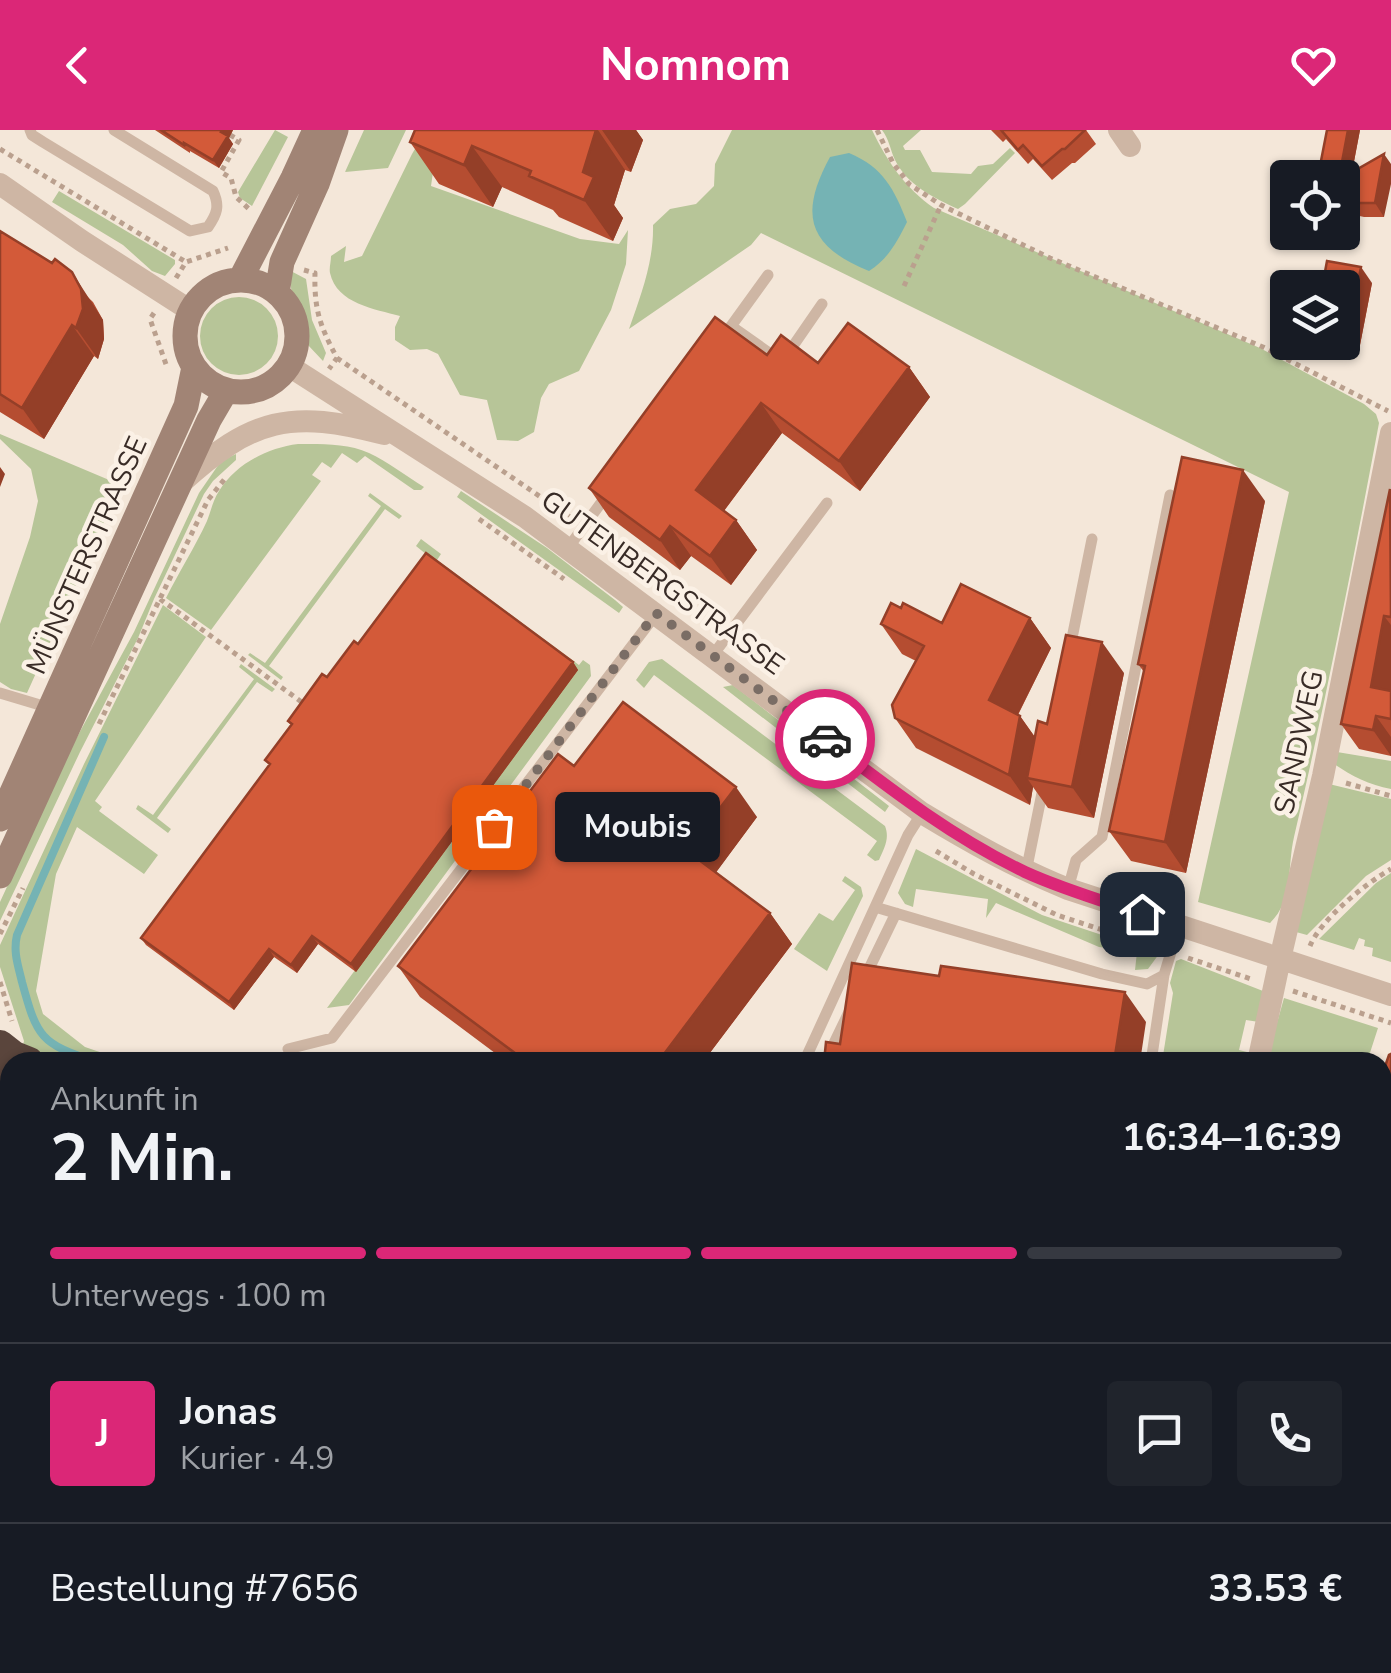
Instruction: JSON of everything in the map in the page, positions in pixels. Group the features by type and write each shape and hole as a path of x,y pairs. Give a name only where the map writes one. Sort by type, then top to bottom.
{"main road":[{"path":"240,280 315,130"},
{"path":"277,293 282,262 336,130"},
{"path":"181,369 226,390 244,392 277,380 295,351 295,320 288,305 266,286 240,280 225,282 200,298 191,311"},
{"name":"MÜNSTERSTRASSE","path":"0,876 186,406 181,369 188,354 186,325 191,311"},
{"name":"MÜNSTERSTRASSE","path":"0,819 62,712 226,390"}],"street":[{"path":"0,184 191,311"},
{"name":"GUTENBERGSTRASSE","path":"288,366 525,517 922,813 983,850 1068,889 1391,994"},
{"name":"MÜNSTERSTRASSE","path":"180,484 241,448 268,425 302,420 354,426 407,440"},
{"name":"SANDWEG","path":"1260,1052 1323,776 1391,432"}],"lane":[{"path":"30,130 42,142 190,231 208,227 218,210 213,191 114,130"},
{"path":"708,357 768,275"},
{"path":"731,326 782,362 822,304"},
{"path":"568,548 618,480"},
{"path":"1068,889 1076,860 1102,836 1170,495"},
{"path":"713,656 828,503"},
{"path":"1069,654 1092,539"},
{"path":"288,1049 332,1038 656,613"},
{"path":"0,693 62,712"},
{"path":"1026,872 1046,770"},
{"path":"809,1052 908,835 922,813"},
{"path":"875,907 1122,979 1147,984 1164,975"},
{"path":"860,990 896,914"},
{"path":"1152,1052 1164,975 1178,926"},
{"path":"830,1052 852,1005"}],"path":[{"path":"877,130 909,184 941,205 1050,258 1263,346 1391,412"},
{"path":"230,135 240,140 221,172 233,182 238,200 256,214"},
{"path":"0,149 186,262"},
{"path":"904,286 941,205"},
{"path":"181,369 160,343 150,319 164,296 186,262 226,249 240,239 256,249"},
{"path":"282,262 315,274 314,300 337,358 584,527 728,636"},
{"path":"319,384 337,358"},
{"path":"98,727 208,500 228,475 241,448"},
{"path":"160,599 304,704"},
{"path":"1323,776 1391,796"},
{"path":"1297,993 1316,934 1367,883 1391,868"},
{"path":"0,934 28,877"},
{"path":"1286,935 1327,948"}],"green space":[{"path":"275,130 288,137 252,206 238,192"},
{"path":"364,130 406,130 388,168 345,172"},
{"path":"426,130 439,130 431,186 580,239 619,244 628,230 626,264 611,310 579,371 549,384 541,398 534,432 518,441 497,440 487,400 460,395 438,354 427,349 410,350 395,340 400,316 349,298 340,292 330,273 331,256 346,246 344,262 362,256"},
{"path":"732,130 872,130 898,173 934,208 1260,348 1270,353 1270,360 1282,360 1376,414 1379,423 1294,837 1286,894 1270,923 1198,902 1289,492 761,233 751,245 629,329 649,265 653,225 670,209 696,204 714,186 715,164"},
{"path":"882,130 921,130 903,146 905,150 920,150 932,172 971,174 978,166 993,164 1010,148 1015,153 958,209 907,177"},
{"path":"59,191 175,260 175,264 165,276 152,271 123,245 52,202"},
{"path":"289,270 306,279 312,320 326,353 323,361 307,344 301,314 292,296"},
{"path":"231,297 247,297 272,314 278,336 272,358 261,369 247,375 231,375 206,358 200,344 200,328 217,303"},
{"path":"0,434 121,485 27,693 0,682 0,624 38,501 31,469 0,439"},
{"path":"298,444 361,450 424,487 414,490 365,456 357,463 342,453 331,468 322,462 312,475 321,481 211,630 166,598 226,481 253,459"},
{"path":"236,454 236,460 204,494 0,921 0,902 70,750 134,632 199,493 221,461"},
{"path":"461,491 547,548 615,600 623,607 619,613 457,497"},
{"path":"370,493 402,516 399,519 385,509 269,666 283,677 281,680 248,655 265,663 381,506 368,496"},
{"path":"421,539 441,554 437,560 579,665 583,660 590,665 591,676 349,1005 327,1008 574,674 416,546"},
{"path":"163,605 206,637 95,801 102,807 99,811 158,855 144,874 77,827 56,874 36,991 43,1014 85,1047 100,1052 28,1052 22,1049 24,1041 0,967 0,945"},
{"path":"662,659 885,826 887,839 879,860 867,855 877,841 654,675 644,688 636,680 649,662"},
{"path":"241,664 275,689 272,692 257,682 157,818 171,829 168,833 136,809 138,805 153,815 254,679 239,667"},
{"path":"733,685 889,806 885,812 723,687"},
{"path":"1337,752 1391,761 1391,789 1334,764"},
{"path":"1329,784 1391,799 1391,860 1366,876 1307,935 1296,932"},
{"path":"916,849 1042,915 1159,954 1148,969 1135,970 1137,952 1099,947 996,903 986,918 988,899 916,889 913,907 905,904 898,893"},
{"path":"1391,873 1391,962 1372,956 1373,948 1364,946 1365,940 1359,938 1354,950 1319,939 1376,883"},
{"path":"845,876 861,887 863,896 827,971 794,949 819,913 833,921 855,890 842,881"},
{"path":"1181,959 1263,991 1259,1022 1246,1020 1239,1050 1247,1052 1164,1052 1176,961"},
{"path":"1284,998 1378,1028 1370,1052 1269,1052"}],"water":[{"path":"849,153 871,165 886,180 907,222 887,255 869,271 832,251 821,239 812,212 814,195 830,157"}],"building":[{"path":"161,130 223,130 228,136 213,160"},
{"path":"415,130 596,130 583,172 594,177 584,200 529,176 531,171 472,146 464,165 410,142"},
{"path":"1001,130 1085,130 1042,166 1023,145 1018,150"},
{"path":"1327,130 1348,130 1342,160 1321,160"},
{"path":"1384,154 1375,203 1360,203 1360,168"},
{"path":"0,231 52,263 55,259 72,272 81,289 83,309 76,328 72,325 22,408 0,394"},
{"path":"1327,261 1361,267 1360,272 1325,270"},
{"path":"715,317 767,355 781,335 818,363 848,323 909,367 839,461 761,403 696,490 736,520 710,556 670,526 660,540 589,488"},
{"path":"1182,457 1243,470 1165,842 1109,831 1145,666 1138,664"},
{"path":"1390,489 1391,617 1384,616 1371,687 1391,691 1391,719 1376,716 1373,730 1341,724"},
{"path":"426,553 573,662 351,964 312,936 291,965 269,949 229,1002 141,938 270,764 265,760 322,674 327,677 354,641 358,644"},
{"path":"961,584 1030,618 989,700 1020,716 1009,775 895,718 892,705 924,646 881,624 891,603 901,608 903,603 942,623"},
{"path":"1066,635 1102,642 1072,787 1027,778 1038,721 1047,724"},
{"path":"623,702 736,787 687,851 770,913 666,1052 514,1052 398,966 558,754 574,766"},
{"path":"852,963 939,976 941,966 1125,992 1116,1052 825,1052 826,1042 840,1044"}],"waterway":[{"path":"69,1052 52,1043 37,1027 18,964 17,935 104,737"}],"way so far":[{"path":"494,827 656,613 825,739"}],"place":[{"name":"Moubis","path":"494,827"}],"route":[{"path":"825,739 922,813 983,850 1068,889 1142,914"}]}
